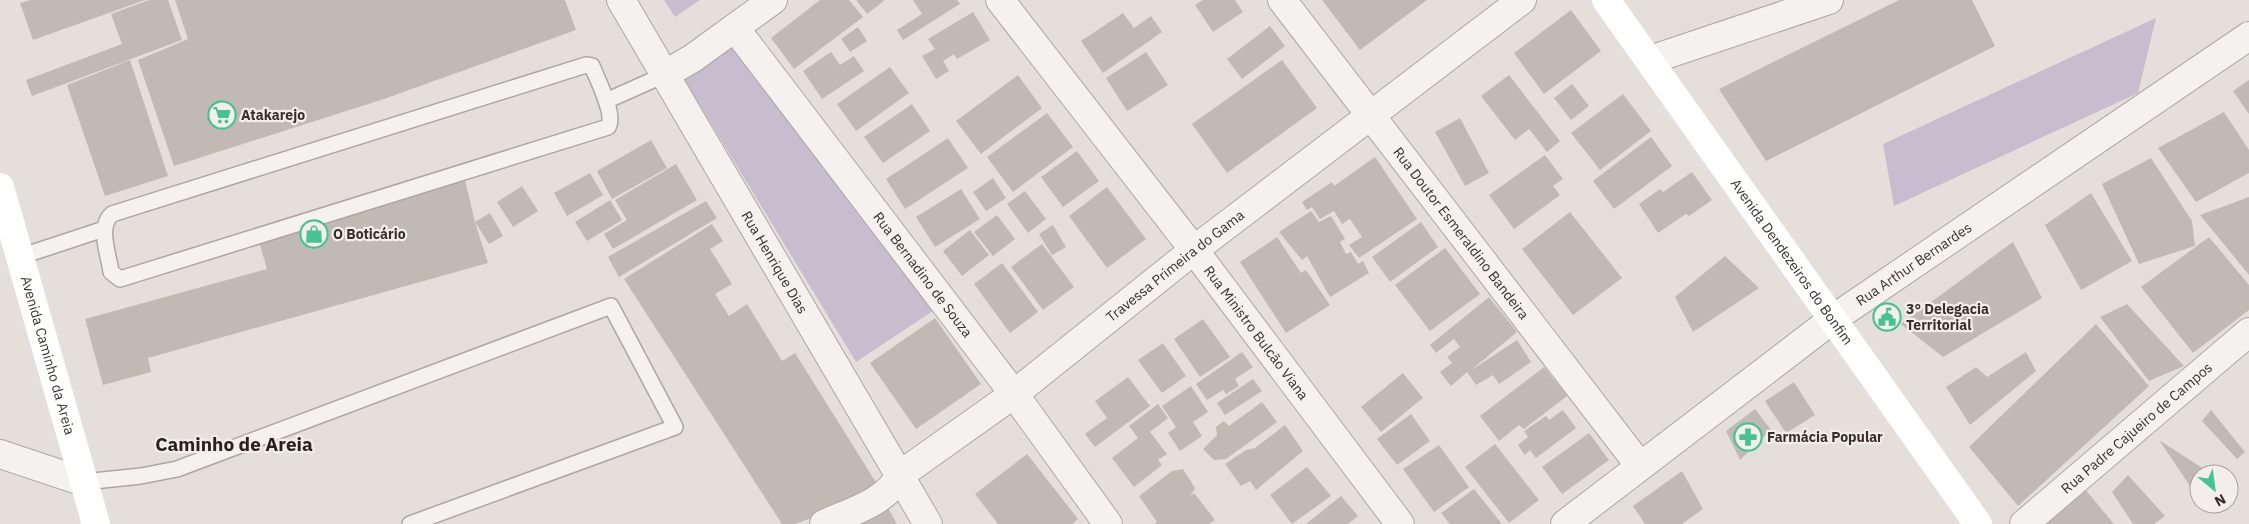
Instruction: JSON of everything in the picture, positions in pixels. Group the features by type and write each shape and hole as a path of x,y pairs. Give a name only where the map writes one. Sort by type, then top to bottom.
{"main road":[{"name":"Avenida Dendezeiros do Bonfim","path":"1606,0 1978,524"},
{"name":"Avenida Caminho da Areia","path":"0,187 96,524"}],"street":[{"name":"Rua Henrique Dias","path":"621,0 928,524"},
{"path":"664,74 735,28 773,0"},
{"name":"Rua Ministro Bulcão Viana","path":"1000,0 1194,250 1400,524"},
{"name":"Rua Doutor Esmeraldino Bandeira","path":"1282,0 1640,466"},
{"name":"Travessa Primeira do Gama","path":"824,524 879,498 894,487 900,476 1014,394 1194,250 1522,0"},
{"path":"1650,60 1829,0"},
{"name":"Rua Bernadino de Souza","path":"735,28 1014,394 1108,524"},
{"name":"Rua Arthur Bernardes","path":"1565,524 1832,319 2249,36"},
{"name":"Rua Padre Cajueiro de Campos","path":"2024,524 2249,332"},
{"path":"0,454 84,482"}],"lane":[{"path":"586,65 592,66 606,101 611,120 608,127 120,279 112,272 104,229 107,220 112,214 586,65"},
{"path":"606,101 664,74"},
{"path":"19,257 104,229"},
{"path":"84,482 141,476 177,469 611,306 675,427 410,524"}],"shaded area":[{"path":"664,0 700,0 675,17"},
{"path":"2156,18 2138,93 1894,206 1883,144"},
{"path":"734,42 933,311 856,362 684,79"}],"building":[{"path":"30,0 145,0 33,40 20,3"},
{"path":"149,0 168,0 182,40 32,96 26,80 122,44 111,14"},
{"path":"175,0 565,0 576,30 384,99 174,166 138,60 188,39"},
{"path":"820,0 849,0 863,17 794,69 771,38"},
{"path":"856,0 885,0 867,14"},
{"path":"913,0 957,0 960,4 903,40 897,30 922,14"},
{"path":"1203,0 1235,0 1243,12 1213,32 1195,5"},
{"path":"1322,0 1427,0 1360,50"},
{"path":"1899,0 1972,0 1995,46 1766,161 1719,89"},
{"path":"1571,10 1601,51 1544,94 1514,53"},
{"path":"973,12 990,40 957,59 954,54 943,61 949,71 936,79 922,56 935,49 928,39"},
{"path":"1123,13 1134,28 1151,16 1162,32 1103,73 1081,41"},
{"path":"1270,26 1285,46 1242,79 1227,59"},
{"path":"858,27 867,41 850,52 841,39"},
{"path":"831,52 840,65 854,56 864,71 822,99 803,71"},
{"path":"1146,52 1168,85 1127,111 1106,78"},
{"path":"130,60 168,176 105,196 67,85"},
{"path":"1282,60 1317,108 1227,173 1192,124"},
{"path":"890,67 909,93 856,131 837,104"},
{"path":"1018,75 1042,108 981,154 956,121"},
{"path":"1509,75 1560,141 1547,152 1529,129 1515,140 1481,96"},
{"path":"2249,80 2249,114 2233,91"},
{"path":"1572,84 1589,106 1571,120 1554,98"},
{"path":"1623,94 1651,131 1600,170 1571,133"},
{"path":"912,104 930,131 883,163 864,137"},
{"path":"2224,112 2249,150 2249,173 2196,202 2158,148"},
{"path":"1047,113 1073,147 1013,192 987,157"},
{"path":"1460,118 1489,173 1465,186 1435,132"},
{"path":"1651,137 1672,166 1614,209 1593,181"},
{"path":"948,138 968,168 905,209 886,179"},
{"path":"651,140 667,168 612,199 597,171"},
{"path":"1077,151 1099,181 1063,207 1041,177"},
{"path":"1545,155 1563,179 1553,186 1560,195 1514,229 1489,195"},
{"path":"1375,157 1417,219 1359,258 1349,245 1362,237 1350,219 1342,224 1334,211 1320,219 1312,207 1307,210 1302,202 1332,182 1334,186"},
{"path":"2151,158 2192,221 2195,246 2139,264 2102,184"},
{"path":"676,164 697,200 613,249 604,234 627,220 615,200"},
{"path":"1692,172 1712,200 1689,216 1686,214 1658,233 1639,204 1660,189 1663,192"},
{"path":"590,173 603,195 567,216 554,193"},
{"path":"993,178 1006,198 986,211 973,192"},
{"path":"465,180 475,222 488,263 148,358 151,372 103,385 85,319 267,269 258,238"},
{"path":"522,186 538,211 513,227 497,202"},
{"path":"1107,187 1146,239 1107,268 1069,216"},
{"path":"961,189 980,219 935,247 916,217"},
{"path":"1025,191 1046,219 1028,233 1007,204"},
{"path":"2091,193 2132,261 2081,290 2045,225"},
{"path":"2249,197 2249,275 2200,215"},
{"path":"610,200 622,220 587,241 575,222"},
{"path":"706,201 717,218 619,277 608,257"},
{"path":"1311,211 1319,222 1331,216 1345,239 1340,242 1346,254 1351,252 1358,264 1363,261 1369,273 1330,297 1307,256 1302,260 1279,232"},
{"path":"1570,212 1622,278 1573,315 1522,249"},
{"path":"490,213 503,236 489,244 475,222"},
{"path":"997,215 1015,239 993,256 974,232"},
{"path":"1421,222 1438,247 1390,282 1372,257"},
{"path":"712,224 723,241 710,249 732,284 715,294 729,316 747,304 782,361 795,353 882,492 795,524 782,524 624,279"},
{"path":"1053,225 1066,247 1052,255 1039,234"},
{"path":"970,230 989,255 962,276 943,251"},
{"path":"1277,237 1301,273 1306,270 1330,305 1286,333 1240,262"},
{"path":"2209,237 2249,285 2249,310 2193,353 2141,287"},
{"path":"2013,242 2042,298 1943,357 1901,324"},
{"path":"1042,244 1074,287 1043,310 1011,267"},
{"path":"1445,248 1480,294 1430,331 1395,285"},
{"path":"1725,256 1759,288 1693,332 1675,297"},
{"path":"1002,263 1038,312 1010,333 974,284"},
{"path":"1489,297 1517,332 1470,371 1517,340 1531,362 1499,384 1493,375 1476,385 1467,372 1451,386 1440,372 1452,363 1447,357 1460,347 1454,339 1436,353 1430,345"},
{"path":"2127,304 2184,366 2149,381 2100,317"},
{"path":"935,318 981,384 916,429 870,363"},
{"path":"1203,319 1230,357 1200,377 1174,339"},
{"path":"2096,324 2149,386 2018,506 1969,447"},
{"path":"1163,343 1186,376 1162,393 1138,360"},
{"path":"1242,352 1253,367 1235,379 1239,386 1226,394 1223,390 1207,400 1196,384"},
{"path":"2026,352 2036,371 1970,425 1946,387 1976,367 1987,377"},
{"path":"1544,367 1567,396 1524,429 1519,425 1499,441 1480,416"},
{"path":"1403,373 1423,398 1381,432 1361,407"},
{"path":"1128,377 1150,406 1095,447 1085,434 1107,418 1095,401"},
{"path":"1253,379 1262,391 1225,415 1217,403"},
{"path":"1794,382 1815,415 1786,433 1765,401"},
{"path":"1191,386 1208,412 1193,422 1202,436 1180,451 1168,433 1176,427 1162,406"},
{"path":"1262,402 1277,422 1226,459 1214,460 1203,449 1217,435 1216,427 1224,421 1229,426"},
{"path":"1158,404 1168,418 1150,432 1167,454 1158,460 1162,465 1134,487 1112,458 1138,438 1129,426"},
{"path":"1755,409 1771,430 1740,460 1726,431"},
{"path":"1563,410 1576,428 1536,458 1530,450 1525,455 1518,445 1528,437 1524,431 1546,416 1549,420"},
{"path":"2211,410 2245,452 2237,459 2202,421"},
{"path":"1411,414 1430,441 1397,465 1377,439"},
{"path":"1285,425 1303,451 1256,490 1250,481 1241,486 1225,464 1246,450 1255,448"},
{"path":"1589,433 1609,460 1562,494 1542,467"},
{"path":"2159,440 2196,464 2189,464 2189,485"},
{"path":"1495,444 1539,500 1509,523 1465,467"},
{"path":"1439,445 1469,487 1434,512 1403,469"},
{"path":"1027,454 1078,519 1072,524 998,524 975,494"},
{"path":"1307,467 1331,496 1292,524 1270,495"},
{"path":"1183,469 1195,488 1190,497 1194,493 1215,520 1209,524 1154,524 1157,522 1139,496 1172,471"},
{"path":"1682,471 1703,509 1682,524 1645,524 1633,506"},
{"path":"2128,475 2165,516 2154,524 2133,524 2112,492"},
{"path":"2084,488 2114,524 2042,524"},
{"path":"1474,489 1502,524 1450,524 1441,513"},
{"path":"1341,496 1358,516 1348,524 1306,524"},
{"path":"888,508 897,524 859,524"}],"place":[{"name":"Atakarejo","path":"222,115"},
{"name":"O Boticário","path":"314,234"},
{"name":"3° Delegacia Territorial","path":"1887,317"},
{"name":"Farmácia Popular","path":"1748,437"}],"district":[{"name":"Caminho de Areia","path":"234,444"}]}
